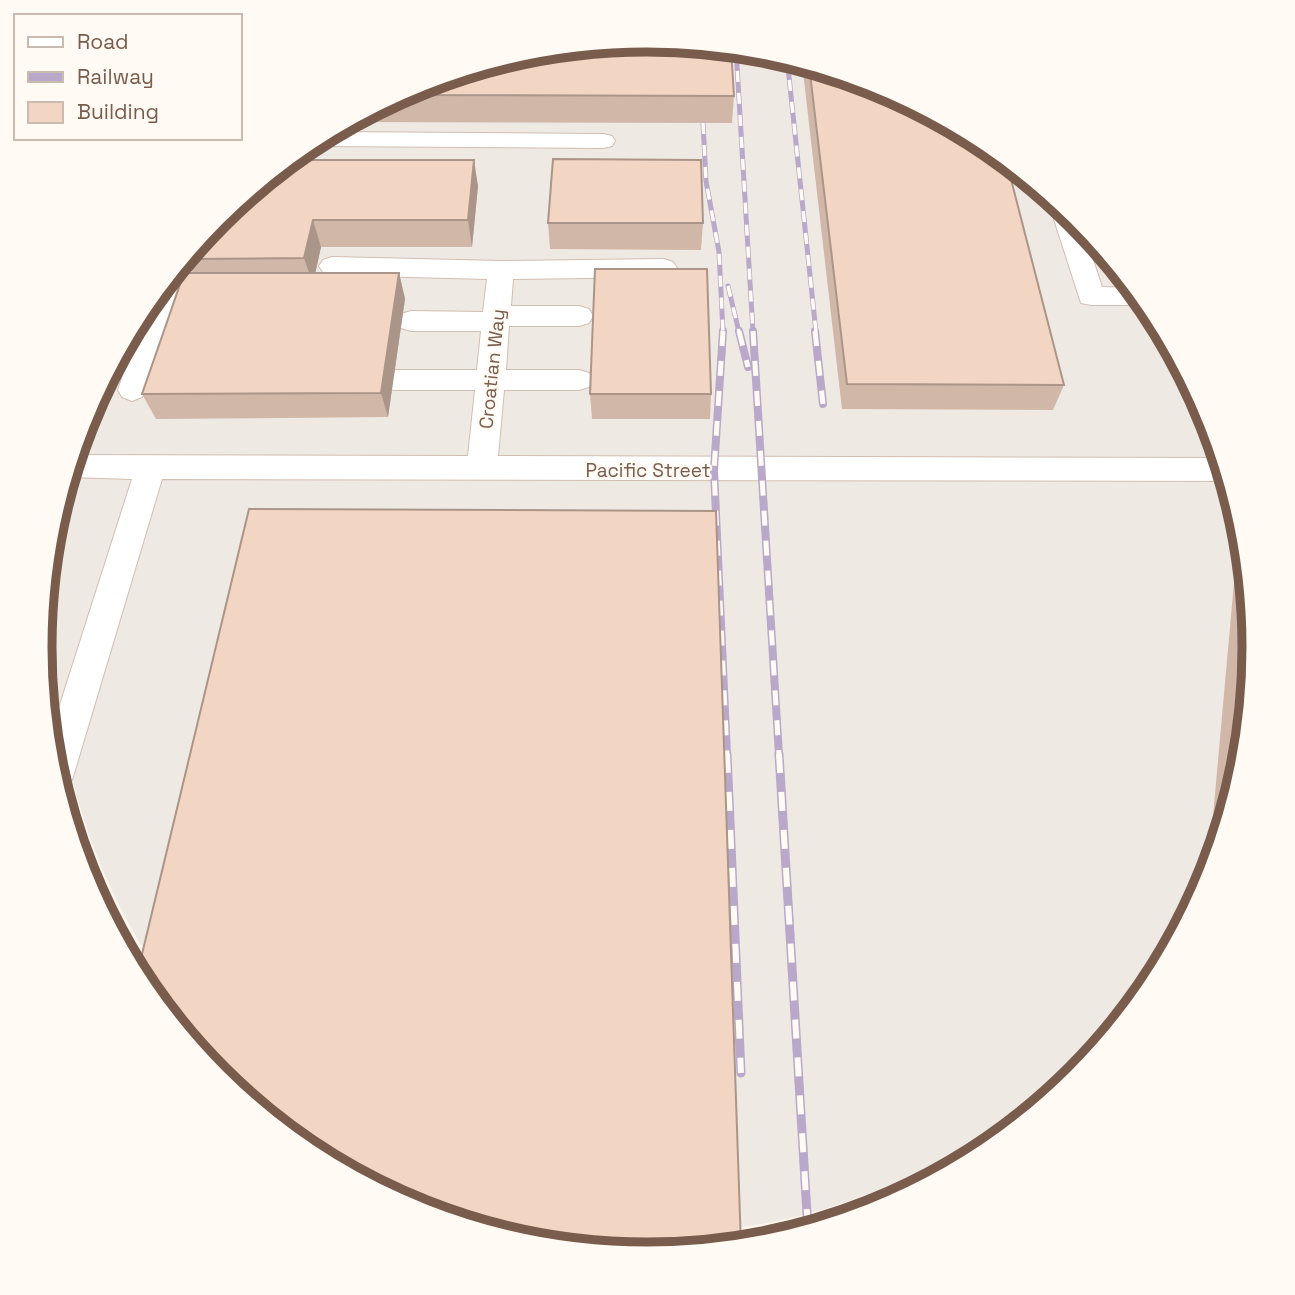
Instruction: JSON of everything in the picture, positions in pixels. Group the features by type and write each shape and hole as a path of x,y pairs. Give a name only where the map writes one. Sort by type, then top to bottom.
{"street":[{"path":"339,139 603,141"},
{"path":"1070,229 1091,296 1129,297"},
{"path":"332,267 500,270 664,268"},
{"name":"Croatian Way","path":"482,469 500,270"},
{"path":"411,321 579,316"},
{"path":"132,390 144,331"},
{"path":"394,380 579,380"},
{"name":"Pacific Street","path":"81,467 1215,470"},
{"path":"62,753 150,468"}],"shaded area":[{"path":"648,52 764,64 839,84 875,98 945,132 978,153 1010,175 1068,227 1120,285 1142,317 1163,350 1197,420 1211,456 1231,531 1241,609 1242,648 1241,686 1231,764 1211,839 1197,875 1163,945 1142,978 1115,1015 1076,1059 1032,1098 985,1133 935,1163 882,1188 826,1208 770,1222 712,1231 653,1234 594,1231 536,1222 480,1208 424,1188 371,1163 321,1133 274,1098 230,1059 191,1015 156,968 126,918 101,865 81,809 67,753 58,695 55,636 58,577 67,519 84,456 98,420 132,350 153,317 175,285 227,227 285,175 317,153 350,132 420,98 456,84 531,64"}],"building":[{"path":"648,52 732,59 734,96 427,95 456,84 531,64"},
{"path":"810,76 839,84 911,114 945,132 1010,175 1064,385 847,384"},
{"path":"553,159 701,160 703,223 548,223"},
{"path":"307,160 474,160 468,220 313,220 304,258 197,259 255,200"},
{"path":"595,269 707,269 711,394 590,394"},
{"path":"185,273 399,273 381,393 142,394"},
{"path":"249,509 716,511 741,1235 648,1242 570,1237 531,1231 456,1211 384,1181 317,1142 255,1095 200,1040 175,1010 141,959"}],"railway":[{"path":"737,60 753,332"},
{"path":"788,70 816,332"},
{"path":"703,123 706,181 719,252 723,331"},
{"path":"728,286 739,332"},
{"path":"723,331 714,470 727,755"},
{"path":"739,331 748,367"},
{"path":"753,331 779,755"},
{"path":"815,331 823,404"},
{"path":"727,754 741,1073"},
{"path":"779,754 807,1220"}]}
